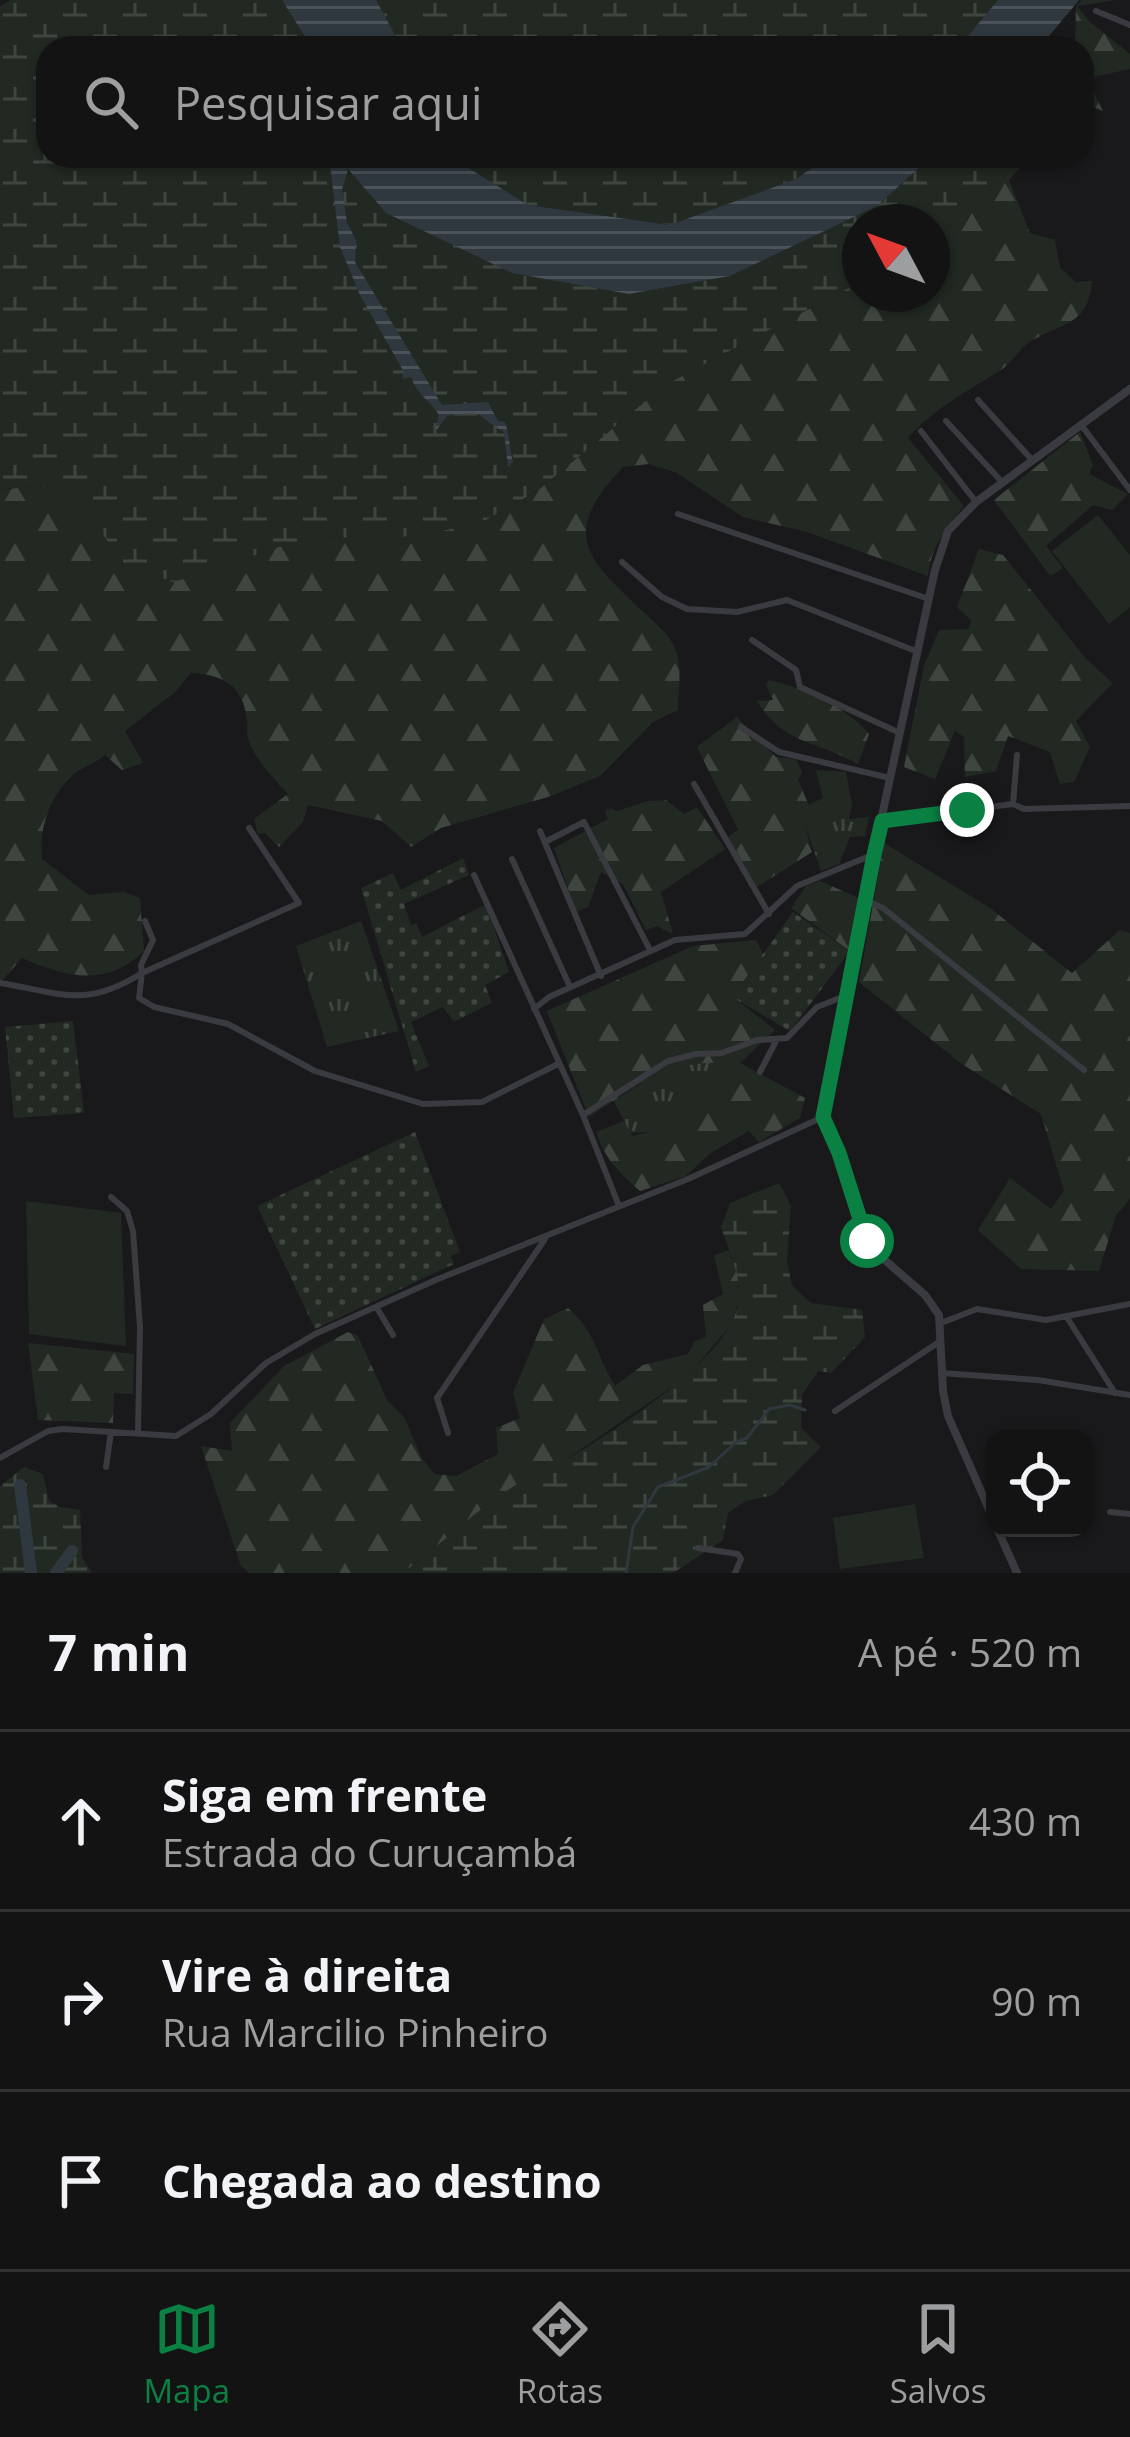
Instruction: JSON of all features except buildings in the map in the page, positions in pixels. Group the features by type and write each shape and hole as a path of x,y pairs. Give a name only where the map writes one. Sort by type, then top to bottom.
{"street":[{"path":"1096,10 1130,25"},
{"path":"986,1503 948,1416 941,1373 941,1323 925,1295 871,1248 823,1117 890,778 948,531 976,502 1130,389"},
{"path":"978,400 1032,460"},
{"path":"946,421 1002,482"},
{"path":"1080,424 1130,490"},
{"path":"921,431 976,502"},
{"path":"678,514 929,599"},
{"path":"622,562 662,597 687,608 723,613 787,600 918,652"},
{"path":"752,640 796,670 800,687 900,733"},
{"path":"741,727 779,752 890,778"},
{"path":"1012,804 1017,755"},
{"path":"694,784 769,914"},
{"path":"882,821 1012,804 1024,808 1130,806"},
{"path":"545,842 584,822 650,950"},
{"path":"0,983 89,997 119,988 142,973 299,903 250,828"},
{"path":"540,831 601,976"},
{"path":"534,1009 650,950 691,937 745,934 797,886 874,855"},
{"path":"512,859 570,987"},
{"path":"473,875 583,1115 619,1206"},
{"path":"865,900 884,908 1084,1070"},
{"path":"145,921 154,940 141,965 139,998 154,1007 228,1024 315,1071 424,1104 482,1102 558,1064"},
{"path":"583,1115 668,1061 722,1053 757,1040 776,1041 793,1033 818,1007 847,995"},
{"path":"760,1072 776,1041"},
{"path":"0,1458 48,1432 176,1436 211,1414 252,1373 278,1355 438,1279 823,1117"},
{"path":"111,1197 127,1211 133,1231 140,1327 138,1432"},
{"path":"448,1433 437,1398 548,1236"},
{"path":"941,1323 977,1309 1035,1320 1130,1304"},
{"path":"377,1308 393,1335"},
{"path":"1066,1316 1115,1393"},
{"path":"835,1411 939,1342"},
{"path":"941,1373 1037,1380 1130,1395"},
{"path":"106,1467 110,1432"},
{"path":"1110,1512 1130,1514"},
{"path":"1001,1537 1018,1573"},
{"path":"698,1548 738,1554 741,1559 735,1573"}],"green space":[{"path":"11,0 282,0 304,36 36,36 36,168 347,168 386,213 629,294 730,276 842,223 842,292 665,385 537,491 486,520 376,540 324,536 173,582 124,564 94,522 53,486 0,489 0,6"},
{"path":"376,0 998,0 968,36 396,36"},
{"path":"1082,0 1116,0 1077,6 1130,54 1130,69 1094,77 1094,36 1075,36 1076,6"},
{"path":"468,168 812,168 796,179 671,225 528,205"},
{"path":"919,168 1013,168 991,193 950,224 950,204 879,204"},
{"path":"1013,168 1020,168 1009,180 1030,233 1055,240 1060,268 1076,282 1092,281 1079,316 1028,343 1005,367 940,409 908,438 964,506 936,548 928,576 807,532 743,517 677,473 649,464 623,467 590,513 589,548 597,564 672,643 679,667 678,710 653,722 600,776 548,797 441,828 411,847 382,821 308,805 303,822 279,847 265,833 258,834 254,819 288,794 252,748 242,700 222,680 191,673 174,693 125,731 143,763 122,770 105,755 76,773 52,804 42,836 42,859 89,895 124,892 140,898 144,951 115,970 85,976 22,958 0,983 0,489 53,486 94,522 124,564 222,568 324,536 376,540 486,520 537,491 665,385 842,292 842,312 950,312 950,224 991,193"},
{"path":"1080,432 1093,465 1089,474 1128,494 1112,510 1093,505 1046,546 1063,568 1050,576 994,500"},
{"path":"1098,515 1130,555 1130,607 1109,624 1052,551"},
{"path":"979,549 1003,555 1086,659 1113,683 1076,721 1090,747 1074,782 1060,784 1050,752 1008,736 996,771 965,777 964,737 955,731 935,779 904,767 924,666 939,630 969,629 971,620 957,607"},
{"path":"769,680 824,700 859,724 869,734 858,764 778,726 757,701 773,700 766,685"},
{"path":"737,717 776,757 796,759 802,772 798,780 814,817 805,825 812,852 757,887 728,837 738,830 697,747"},
{"path":"816,770 846,772 852,805 849,819 869,817 865,836 850,837 839,864 821,871 805,825 813,817 808,805 823,798"},
{"path":"666,800 684,814 697,807 725,849 661,892 673,934 657,926 646,930 623,884 601,872 588,907 576,912 554,848 608,819 605,811 610,808 617,811"},
{"path":"884,843 990,908 1072,973 1120,930 1130,933 1130,1199 1116,1215 1099,1271 1021,1269 978,1230 1010,1178 1051,1209 1064,1191 1041,1114 962,1064 859,982"},
{"path":"463,858 469,875 404,904 411,925 416,923 422,937 486,904 509,972 485,985 492,1003 454,1022 443,1007 411,1022 429,1066 416,1072 361,888 393,873 401,890"},
{"path":"820,881 863,900 850,951 791,908 806,886"},
{"path":"793,912 850,951 790,1031 732,997"},
{"path":"361,921 399,1031 327,1047 296,946"},
{"path":"756,940 763,954 733,997 775,1030 740,1063 805,1098 800,1118 759,1142 749,1131 709,1154 686,1176 640,1191 614,1165 596,1132 624,1121 632,1136 650,1132 674,1114 700,1117 699,1094 714,1097 739,1064 694,1064 659,1074 589,1117 547,1011 693,946"},
{"path":"73,1021 84,1113 14,1118 5,1027"},
{"path":"702,1060 740,1063 700,1117 674,1114 650,1132 630,1133 614,1101 661,1071"},
{"path":"415,1132 460,1252 451,1256 454,1264 315,1329 257,1206"},
{"path":"779,1183 791,1206 787,1260 792,1286 811,1303 862,1310 865,1337 831,1373 818,1371 802,1395 801,1428 821,1447 773,1495 746,1501 728,1513 723,1540 673,1573 403,1573 504,1493 610,1432 701,1361 731,1324 739,1299 737,1275 721,1227 730,1203"},
{"path":"26,1201 121,1213 126,1346 29,1334"},
{"path":"729,1250 738,1275 739,1300 731,1325 697,1365 567,1459 500,1496 403,1573 249,1573 241,1566 201,1446 232,1451 230,1423 284,1366 348,1332 358,1336 387,1400 405,1419 422,1459 435,1474 456,1476 498,1454 496,1428 520,1418 513,1393 544,1319 568,1308 577,1316 615,1386 643,1365 688,1354 695,1341 706,1337 703,1305 723,1294 714,1255"},
{"path":"28,1343 134,1354 133,1394 114,1393 113,1423 38,1420"},
{"path":"24,1467 43,1474 49,1501 80,1510 82,1557 92,1573 0,1573 0,1486"},
{"path":"915,1504 924,1558 840,1569 833,1518"}],"shaded area":[{"path":"282,0 376,0 396,36 304,36"},
{"path":"998,0 1079,0 1049,36 968,36"},
{"path":"330,168 468,168 528,205 670,225 796,179 812,168 919,168 879,204 842,204 842,223 730,276 629,294 512,273 386,213 348,169 342,190 347,223 356,240 355,262 442,405 488,402 498,421 505,422 513,462 508,467 504,432 480,415 447,416 435,432 439,415 411,377 402,379 404,372 360,295 340,247"}],"waterway":[{"path":"626,1573 633,1527 658,1487 709,1467 747,1438 769,1409 790,1405 805,1410"},
{"path":"20,1485 31,1573"},
{"path":"56,1573 72,1551"}],"route":[{"path":"867,1241 823,1117 874,855 882,821 967,810"}]}
